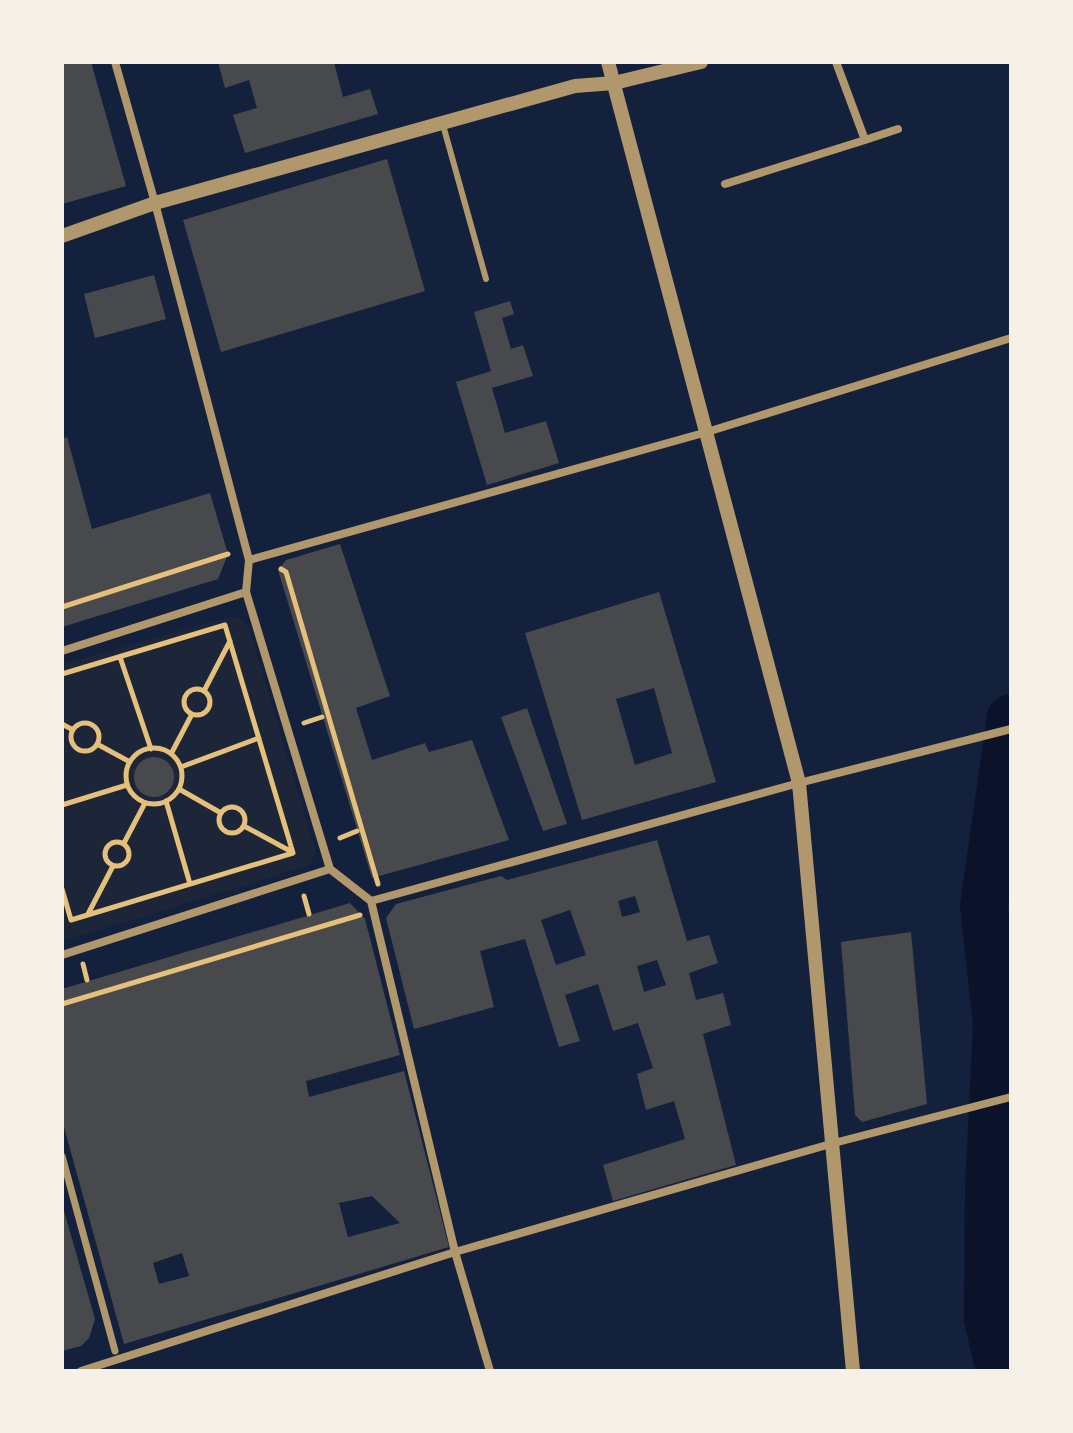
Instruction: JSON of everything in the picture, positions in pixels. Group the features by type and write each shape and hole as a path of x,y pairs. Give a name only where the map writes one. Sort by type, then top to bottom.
{"street":[{"path":"115,62 249,560 246,592 330,869 371,901 455,1252 490,1371"},
{"path":"608,62 799,783 853,1371"},
{"path":"62,236 155,203 575,86 614,83 701,62"},
{"path":"836,62 865,140"},
{"path":"725,184 898,129"},
{"path":"249,560 707,432 1011,338"},
{"path":"62,651 246,592"},
{"path":"371,901 799,783 1011,729"},
{"path":"62,955 330,869"},
{"path":"81,1371 116,1356 455,1252 834,1143 1011,1097"},
{"path":"62,1156 120,1371"}],"lane":[{"path":"442,123 486,279"}],"path":[{"path":"62,607 228,554"},
{"path":"280,568 286,572 378,885"},
{"path":"62,674 225,625 293,853"},
{"path":"204,691 230,641"},
{"path":"120,657 151,749"},
{"path":"195,689 204,691 209,698 208,707 201,714 192,714 186,708 186,696 195,689"},
{"path":"171,754 192,714"},
{"path":"304,723 322,717"},
{"path":"83,723 92,724 99,736 97,744 85,751 76,747 72,740 73,730 83,723"},
{"path":"62,724 73,730"},
{"path":"181,767 259,738"},
{"path":"97,744 130,762"},
{"path":"151,749 171,754 181,767 179,789 160,804 145,803 133,795 126,777 130,762 143,751 151,749"},
{"path":"62,805 127,785"},
{"path":"179,789 221,813"},
{"path":"166,801 190,884"},
{"path":"124,843 145,803"},
{"path":"228,808 237,808 243,813 244,826 234,833 226,831 219,821 221,813 228,808"},
{"path":"244,826 293,853"},
{"path":"340,838 357,831"},
{"path":"116,841 124,843 130,853 128,860 120,866 113,865 105,856 106,848 116,841"},
{"path":"62,889 71,920 293,853"},
{"path":"88,915 113,865"},
{"path":"304,896 309,914"},
{"path":"62,1004 360,915"},
{"path":"82,963 87,980"}],"shaded area":[{"path":"230,617 240,619 249,628 316,852 310,865 70,939 62,938 62,664"},
{"path":"1011,1228 1011,1350 1001,1320"}],"building":[{"path":"62,62 91,62 126,186 62,204"},
{"path":"218,62 334,62 343,97 370,89 378,114 245,153 233,115 257,108 249,80 225,88"},
{"path":"387,159 425,291 221,352 183,220"},
{"path":"154,275 166,319 95,338 84,294"},
{"path":"510,301 514,314 502,318 511,349 523,345 533,376 492,388 505,433 546,421 559,463 487,485 456,382 491,371 474,312"},
{"path":"67,437 92,529 210,493 228,554 218,579 62,627 62,439"},
{"path":"340,544 390,696 356,708 372,760 425,743 429,752 472,740 509,840 372,878 278,570 286,560"},
{"path":"659,592 716,782 582,820 525,633","holes":["654,688 672,753 635,765 616,699"]},
{"path":"527,708 567,824 543,831 501,717"},
{"path":"154,757 168,763 174,777 168,791 154,797 140,791 134,777 140,763"},
{"path":"657,840 687,941 709,935 718,963 689,973 696,1000 723,993 731,1025 703,1034 736,1165 613,1201 603,1165 685,1139 674,1101 646,1110 637,1074 653,1068 638,1023 613,1031 598,984 565,995 580,1041 559,1047 525,939 480,951 494,1007 414,1029 386,918 396,904 501,876 507,880","holes":["635,896 640,912 622,917 618,901","570,910 586,955 556,965 541,920","657,960 666,985 644,992 637,966"]},
{"path":"350,903 365,919 400,1055 306,1081 309,1097 404,1071 449,1247 124,1344 62,1120 62,989","holes":["372,1196 400,1223 348,1237 339,1203","182,1253 189,1276 159,1284 153,1263"]},
{"path":"911,932 927,1104 862,1122 855,1115 841,942"},
{"path":"62,1204 95,1319 89,1338 81,1346 62,1351"}],"waterway":[{"path":"1000,1371 988,1319 989,1188 997,1025 984,906 1011,718"}]}
